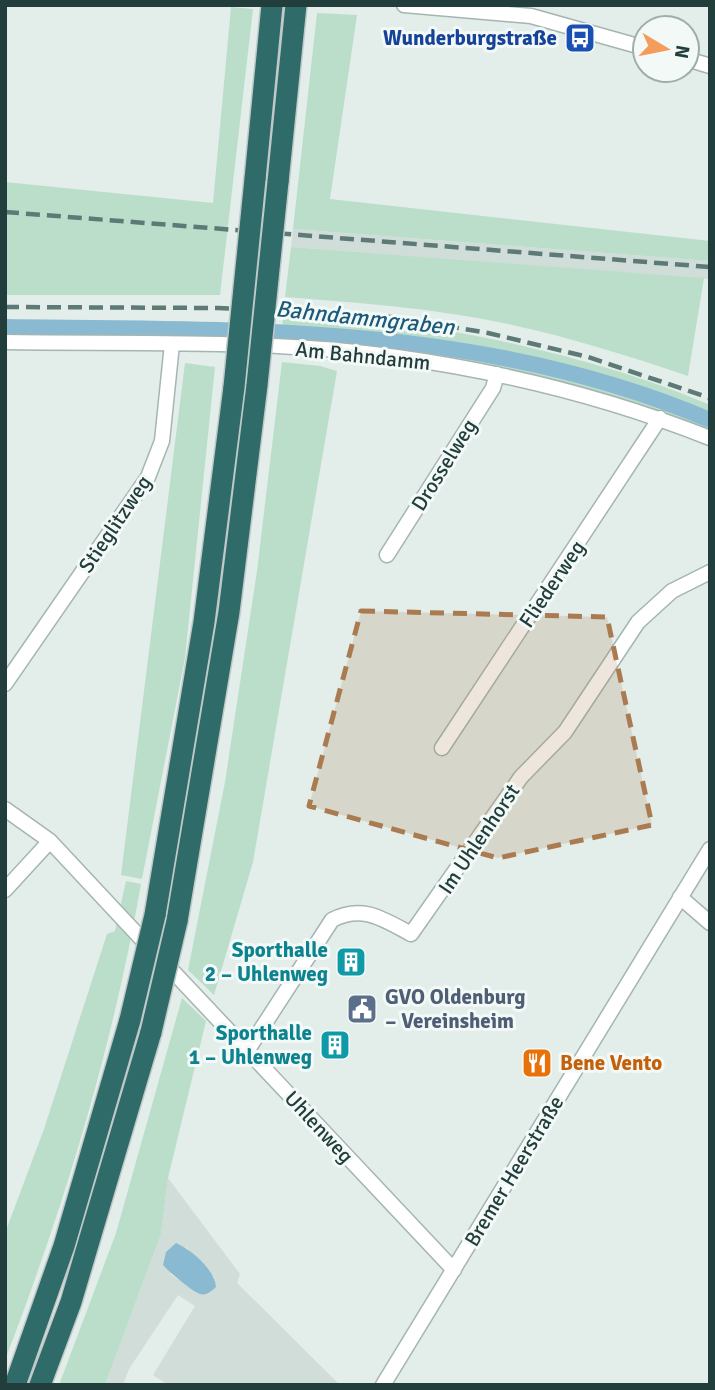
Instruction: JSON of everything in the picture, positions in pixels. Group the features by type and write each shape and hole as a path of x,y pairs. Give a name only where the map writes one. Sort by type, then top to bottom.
{"highway":[{"path":"15,1385 64,1246 130,1020 155,915 204,622 234,387 272,5"},
{"path":"40,1385 86,1253 151,1032 177,921 227,625 257,385 296,5"}],"street":[{"path":"404,5 532,11 631,43"},
{"name":"Am Bahndamm","path":"5,342 172,344 365,353 497,374 569,391 660,418 710,438"},
{"name":"Stieglitzweg","path":"5,684 148,477 162,441 172,344"},
{"name":"Drosselweg","path":"387,555 493,388 497,374"},
{"name":"Fliederweg","path":"442,748 660,418"},
{"name":"Im Uhlenhorst","path":"247,1051 332,920 347,912 364,912 411,934 521,777 565,732 638,622 672,591 710,572"},
{"name":"Uhlenweg","path":"5,809 50,842 454,1269"},
{"path":"5,890 50,842"},
{"name":"Bremer Heerstraße","path":"383,1385 710,849"},
{"path":"680,897 710,923"}],"highlighted area":[{"path":"361,611 607,617 652,825 498,858 309,806"}],"shaded area":[{"path":"293,229 710,261 710,279 291,247"},
{"path":"168,1178 240,1274 237,1283 340,1385 168,1385 153,1375 195,1306 178,1295 129,1369 123,1385 105,1385 161,1234","holes":["186,1247 215,1278 200,1294 170,1274"]}],"green space":[{"path":"231,7 253,9 220,295 5,295 5,182 213,203"},
{"path":"317,13 357,15 330,199 710,241 710,261 293,229"},
{"path":"291,247 704,278 688,376 576,341 481,318 285,297"},
{"path":"283,317 401,324 476,336 558,354 639,378 710,405 710,430 605,395 499,369 391,350 281,339"},
{"path":"282,362 320,366 337,371 253,862 214,995 188,970 225,782 257,571"},
{"path":"185,363 215,367 185,658 142,879 121,875"},
{"path":"126,881 141,884 130,945 101,1065 67,1185 5,1360 5,1233 44,1129 107,934 115,931"},
{"path":"182,998 206,1021 168,1178 161,1234 105,1385 59,1385 116,1233"}],"water":[{"path":"176,1243 189,1250 207,1267 216,1287 200,1294 163,1265 166,1252"}],"waterway":[{"name":"Bahndammgraben","path":"5,327 274,332 363,338 451,349 538,365 624,388 710,420"}],"railway":[{"path":"5,212 710,267"},
{"path":"5,307 218,308 392,317 488,333 588,357 710,398"}],"place":[{"name":"Wunderburgstraße","path":"580,38"},
{"name":"Sporthalle 2 – Uhlenweg","path":"351,962"},
{"name":"GVO Oldenburg – Vereinsheim","path":"362,1009"},
{"name":"Sporthalle 1 – Uhlenweg","path":"335,1045"},
{"name":"Bene Vento","path":"537,1063"}]}
